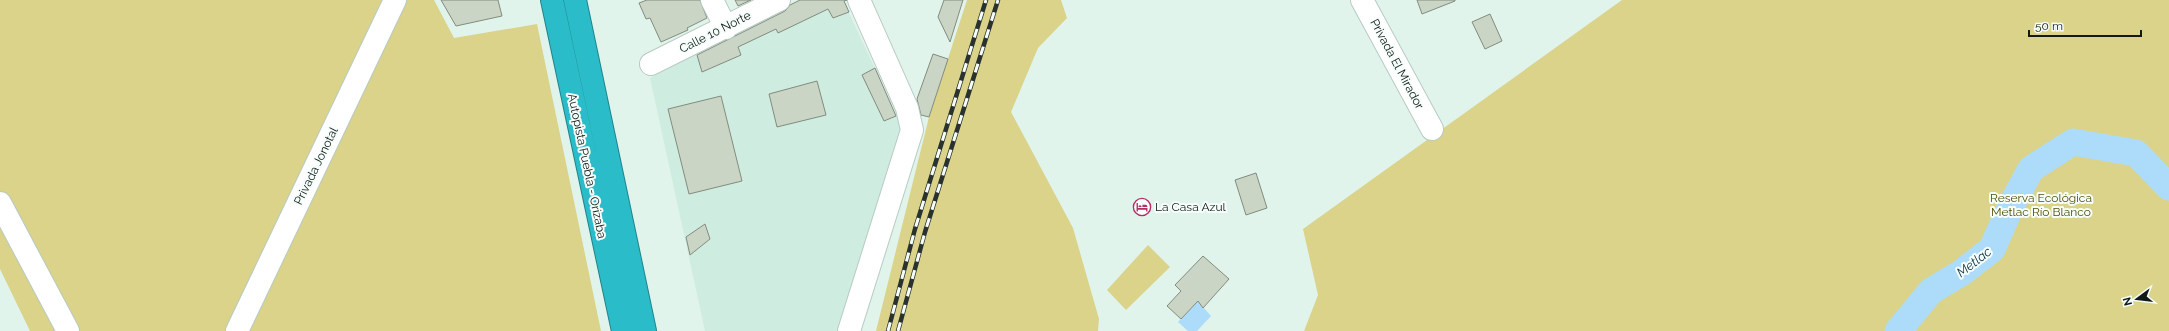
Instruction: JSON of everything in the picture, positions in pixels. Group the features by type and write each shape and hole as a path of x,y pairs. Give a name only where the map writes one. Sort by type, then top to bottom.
{"highway":[{"name":"Autopista Puebla - Orizaba","path":"552,0 623,331"},
{"name":"Autopista Puebla - Orizaba","path":"575,0 645,331"}],"street":[{"name":"Privada Jonotal","path":"236,331 395,0"},
{"path":"712,0 726,28"},
{"path":"849,331 912,130 907,108 859,0"},
{"name":"Privada El Mirador","path":"1369,2 1432,129"},
{"name":"Calle 10 Norte","path":"651,64 726,28 764,3"},
{"path":"0,203 68,331"}],"shaded area":[{"path":"800,0 843,0 906,135 841,331 705,331 650,78"}],"green space":[{"path":"0,0 434,0 454,38 537,24 601,331 30,331 0,269"},
{"path":"967,0 1061,0 1067,18 1038,48 1011,112 1073,228 1099,319 1098,331 876,331 929,117"},
{"name":"Reserva Ecológica Metlac Río Blanco","path":"1622,0 2169,0 2169,331 1304,331 1318,295 1303,229"},
{"path":"1148,245 1170,267 1126,310 1107,290"}],"water":[{"path":"1198,301 1211,316 1197,331 1188,331 1178,322"}],"building":[{"path":"441,0 498,0 502,16 456,26"},
{"path":"647,0 700,0 707,18 687,28 688,30 661,42 650,18 646,19 639,3"},
{"path":"735,0 751,0 738,6"},
{"path":"800,0 847,0 844,1 849,12 833,18 828,9 778,33 776,29 738,47 741,55 702,72 697,55 785,11 790,5"},
{"path":"944,0 963,0 950,42 938,17"},
{"path":"1417,0 1455,0 1455,1 1422,14"},
{"path":"1490,14 1502,41 1485,49 1472,22"},
{"path":"933,54 948,59 929,117 921,115 917,99"},
{"path":"875,68 896,116 884,121 862,75"},
{"path":"817,81 826,115 777,127 769,94"},
{"path":"721,96 742,181 689,194 668,109"},
{"path":"1256,173 1267,208 1246,215 1235,180"},
{"path":"705,224 710,239 690,255 686,237"},
{"path":"1203,256 1229,279 1203,308 1198,301 1181,319 1167,306 1181,291 1175,285"}],"waterway":[{"name":"Metlac","path":"1898,331 1931,291 1961,273 1992,249 2011,206 2031,169 2073,142 2136,153 2169,187"}],"railway":[{"path":"888,331 915,229 986,0"},
{"path":"898,331 925,232 998,0"}],"place":[{"name":"La Casa Azul","path":"1142,207"}]}
